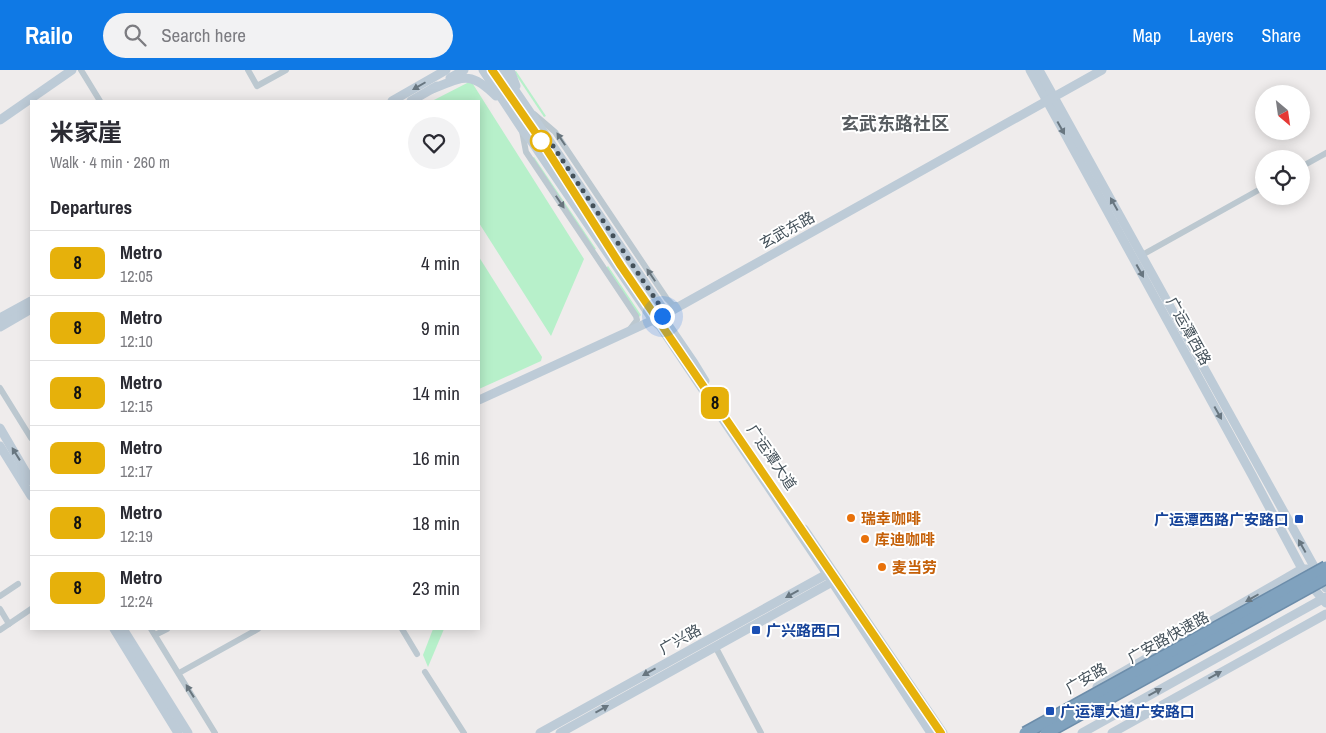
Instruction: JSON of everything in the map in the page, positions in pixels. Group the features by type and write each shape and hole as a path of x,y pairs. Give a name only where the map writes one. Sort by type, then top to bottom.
{"highway":[{"name":"广安路快速路","path":"1026,733 1320,567"},
{"name":"广安路快速路","path":"1046,733 1324,577"}],"main road":[{"path":"0,120 72,70"},
{"path":"435,76 442,70"},
{"path":"394,100 446,70"},
{"path":"413,100 464,70"},
{"name":"广运潭大道","path":"483,70 653,320 660,326 943,733"},
{"name":"广运潭大道","path":"501,70 532,112 551,146 662,309 662,316 834,578 931,733"},
{"path":"510,70 520,95"},
{"name":"广运潭西路","path":"1030,70 1050,98 1142,255 1320,567 1326,588"},
{"name":"广运潭西路","path":"1039,70 1050,98 1310,584 1325,600"},
{"name":"玄武东路","path":"480,400 662,316 1102,70"},
{"path":"432,89 460,79 471,78 482,83 507,107"},
{"path":"0,318 30,302"},
{"path":"0,327 30,310"},
{"path":"0,428 30,479"},
{"path":"0,446 30,494"},
{"name":"广安路","path":"1016,733 1302,569 1320,567 1326,562"},
{"path":"1051,733 1324,577"},
{"name":"广兴路","path":"560,733 834,578"},
{"name":"广兴路","path":"540,733 834,578"},
{"path":"1082,733 1325,600"},
{"path":"1112,733 1326,614"},
{"path":"115,630 178,733"},
{"path":"124,630 188,733"},
{"path":"1089,733 1102,722"}],"street":[{"path":"81,70 99,100"},
{"path":"248,70 256,86 286,70"},
{"path":"532,112 555,132 667,299 673,305 684,303"},
{"path":"522,129 526,152 637,318 635,325 624,333"},
{"path":"1310,162 1326,153"},
{"path":"1142,255 1255,192"},
{"path":"597,239 603,267"},
{"path":"0,388 30,436"},
{"path":"0,596 18,584"},
{"path":"0,609 9,624"},
{"path":"0,630 30,610"},
{"path":"152,630 215,733"},
{"path":"155,635 165,630"},
{"path":"179,673 256,630"},
{"path":"403,630 417,654"},
{"path":"715,646 761,733"},
{"path":"425,672 464,733"}],"green space":[{"path":"495,70 649,300 647,302 492,71"},
{"path":"516,71 546,116 544,117 514,72"},
{"path":"471,81 584,259 551,336 480,225 480,100 434,100"},
{"path":"534,157 596,249 594,250 532,158"},
{"path":"480,259 542,357 541,361 480,389"},
{"path":"608,266 641,315 639,317 606,268"},
{"path":"433,630 444,630 428,667 423,655"}],"metro line":[{"name":"8","path":"492,70 542,142 621,266 941,733"}],"place":[{"name":"瑞幸咖啡","path":"851,518"},
{"name":"广运潭西路广安路口","path":"1299,519"},
{"name":"库迪咖啡","path":"865,539"},
{"name":"麦当劳","path":"882,567"},
{"name":"广兴路西口","path":"756,630"},
{"name":"广运潭大道广安路口","path":"1050,711"}],"district":[{"name":"玄武东路社区","path":"895,123"}],"route":[{"path":"541,141 547,137 551,146 662,309 662,316"}]}
